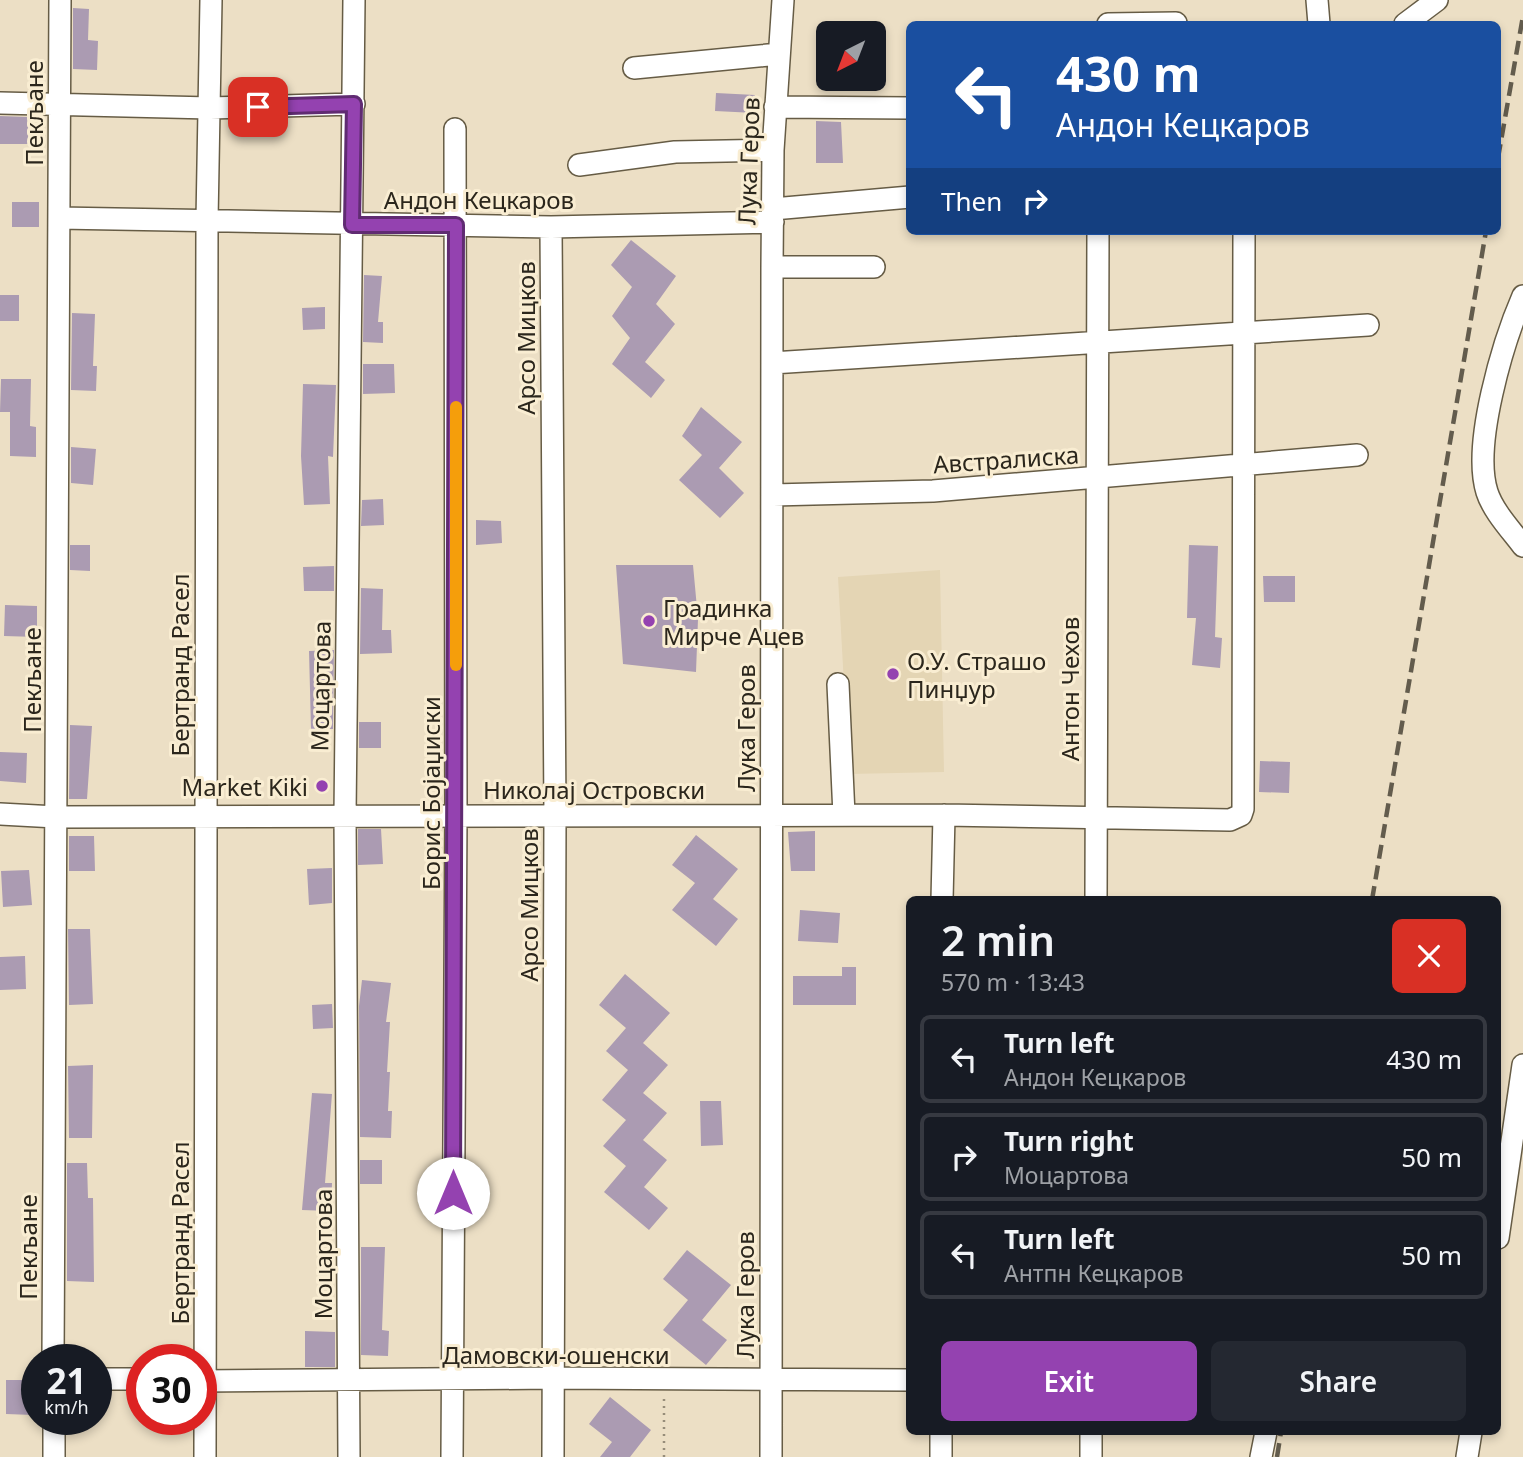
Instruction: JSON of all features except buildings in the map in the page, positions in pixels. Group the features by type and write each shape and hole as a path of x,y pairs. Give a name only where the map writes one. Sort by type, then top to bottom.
{"street":[{"name":"Пекљане","path":"53,1344 60,0"},
{"name":"Бертранд Расел","path":"204,1344 207,220 211,0"},
{"name":"Моцартова","path":"349,1457 345,816 354,0"},
{"name":"Лука Геров","path":"771,1457 772,267 773,150 782,0"},
{"path":"1317,0 1319,21"},
{"path":"1409,21 1437,0"},
{"path":"634,68 779,54"},
{"path":"0,103 210,108 354,104"},
{"path":"775,107 906,108"},
{"name":"Борис Бојаџиски","path":"452,1457 456,816 455,129"},
{"path":"579,165 676,152 773,150"},
{"name":"Андон Кецкаров","path":"59,218 551,228 773,216 906,198"},
{"name":"Арсо Мицков","path":"551,228 555,815 553,1457"},
{"name":"Антон Чехов","path":"1096,896 1094,820 1098,235"},
{"path":"1243,467 1246,332 1244,235"},
{"path":"772,267 874,267"},
{"path":"1523,296 1485,428 1482,466 1488,494 1523,546"},
{"path":"772,363 1368,325"},
{"name":"Австралиска","path":"773,495 933,491 1243,467 1357,455"},
{"name":"Николај Островски","path":"0,814 56,817 944,815 1094,820 1230,820 1241,815 1243,809 1243,467"},
{"path":"838,684 844,815"},
{"path":"942,896 944,815"},
{"path":"1501,1217 1523,1065"},
{"name":"Дамовски-ошенски","path":"217,1382 553,1378 906,1380"},
{"path":"54,1435 54,1457"},
{"name":"Бертранд Расел","path":"205,1435 205,1457"},
{"path":"941,1435 941,1457"},
{"path":"1091,1435 1091,1457"},
{"path":"1261,1457 1265,1435"},
{"path":"1467,1457 1471,1435"}],"path":[{"path":"664,1379 664,1457"}],"shaded area":[{"name":"О.У. Страшо Пинџур","path":"940,570 944,772 849,774 838,577"}],"railway":[{"path":"1501,141 1523,16"},
{"path":"1373,896 1485,235"},
{"path":"1277,1457 1281,1435"}],"slow traffic":[{"path":"456,407 456,665"}],"place":[{"name":"Градинка Мирче Ацев","path":"649,621"},
{"name":"О.У. Страшо Пинџур","path":"893,674"},
{"name":"Market Kiki","path":"322,786"}],"route":[{"path":"258,107 354,104 352,225 456,225 453,1193"}]}
